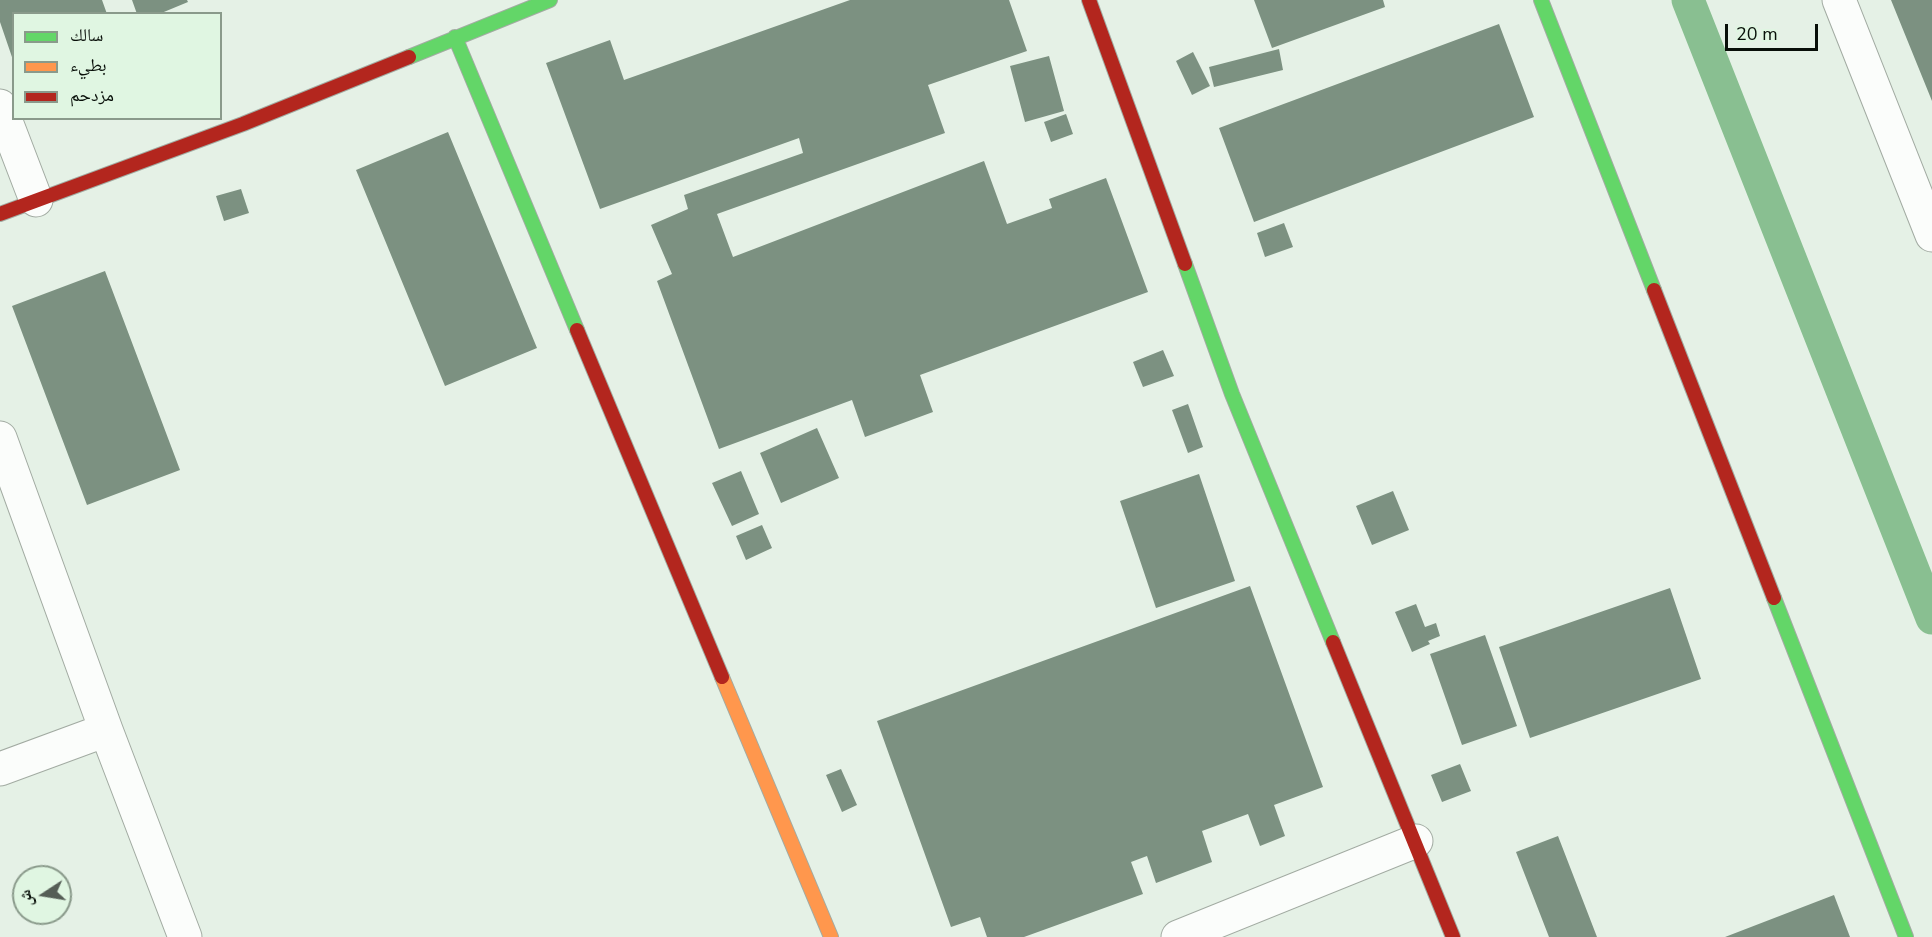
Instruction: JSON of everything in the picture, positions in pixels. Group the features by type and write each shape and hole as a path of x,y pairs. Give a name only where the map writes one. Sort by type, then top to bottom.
{"street":[{"path":"0,214 243,124 550,0"},
{"path":"1089,0 1232,394 1416,841 1453,937"},
{"path":"1541,0 1906,937"},
{"path":"1839,0 1932,235"},
{"path":"455,37 831,937"},
{"path":"0,106 36,200"},
{"path":"0,438 105,730 185,937"},
{"path":"0,769 105,730"},
{"path":"1178,937 1416,841"}],"building":[{"path":"0,0 102,0 106,12 12,12 12,57 0,22"},
{"path":"132,0 187,0 188,2 164,12 136,12"},
{"path":"850,0 1009,0 1027,51 928,85 945,133 717,214 733,257 984,161 1007,224 1052,208 1049,199 1106,178 1148,292 920,375 933,412 865,437 852,400 719,449 657,281 672,274 651,225 688,209 684,195 803,153 799,138 600,209 546,63 610,40 624,80"},
{"path":"1254,0 1383,0 1385,7 1272,48"},
{"path":"1891,0 1932,0 1932,101"},
{"path":"1499,24 1534,117 1254,222 1219,128"},
{"path":"1279,49 1283,70 1214,87 1209,67"},
{"path":"1193,52 1210,86 1192,95 1176,61"},
{"path":"1049,56 1064,111 1025,122 1010,66"},
{"path":"1066,114 1073,134 1051,142 1044,122"},
{"path":"448,132 537,348 445,386 356,170"},
{"path":"241,189 249,213 224,221 216,196"},
{"path":"1284,223 1293,247 1265,257 1257,233"},
{"path":"105,271 180,470 87,505 12,306"},
{"path":"1163,350 1174,376 1143,387 1133,362"},
{"path":"1188,404 1203,447 1188,453 1172,410"},
{"path":"817,428 839,478 781,503 760,453"},
{"path":"741,471 759,514 732,526 712,483"},
{"path":"1199,474 1235,581 1156,608 1120,501"},
{"path":"1393,491 1409,530 1372,545 1356,506"},
{"path":"762,525 772,548 746,560 736,536"},
{"path":"1250,586 1323,787 1274,805 1285,836 1260,846 1248,814 1202,831 1212,862 1156,883 1147,856 1131,862 1143,894 1024,937 987,937 980,917 951,927 877,721"},
{"path":"1670,588 1701,679 1530,738 1499,647"},
{"path":"1416,604 1425,627 1436,623 1440,636 1428,641 1430,644 1412,652 1395,612"},
{"path":"1485,635 1517,726 1462,745 1430,654"},
{"path":"1460,764 1471,791 1442,802 1431,775"},
{"path":"841,769 857,805 842,812 826,775"},
{"path":"1558,836 1597,937 1549,937 1516,852"},
{"path":"1834,895 1850,937 1725,937"}],"waterway":[{"path":"1688,0 1932,618"}],"traffic: fast":[{"path":"409,57 550,0"},
{"path":"1541,0 1654,290"},
{"path":"455,37 577,330"},
{"path":"1185,264 1232,394 1333,642"},
{"path":"1774,598 1906,937"}],"traffic: slow":[{"path":"722,677 831,937"}],"traffic: jam":[{"path":"1089,0 1185,264"},
{"path":"0,214 243,124 409,57"},
{"path":"1654,290 1774,598"},
{"path":"577,330 722,677"},
{"path":"1333,642 1453,937"}]}
